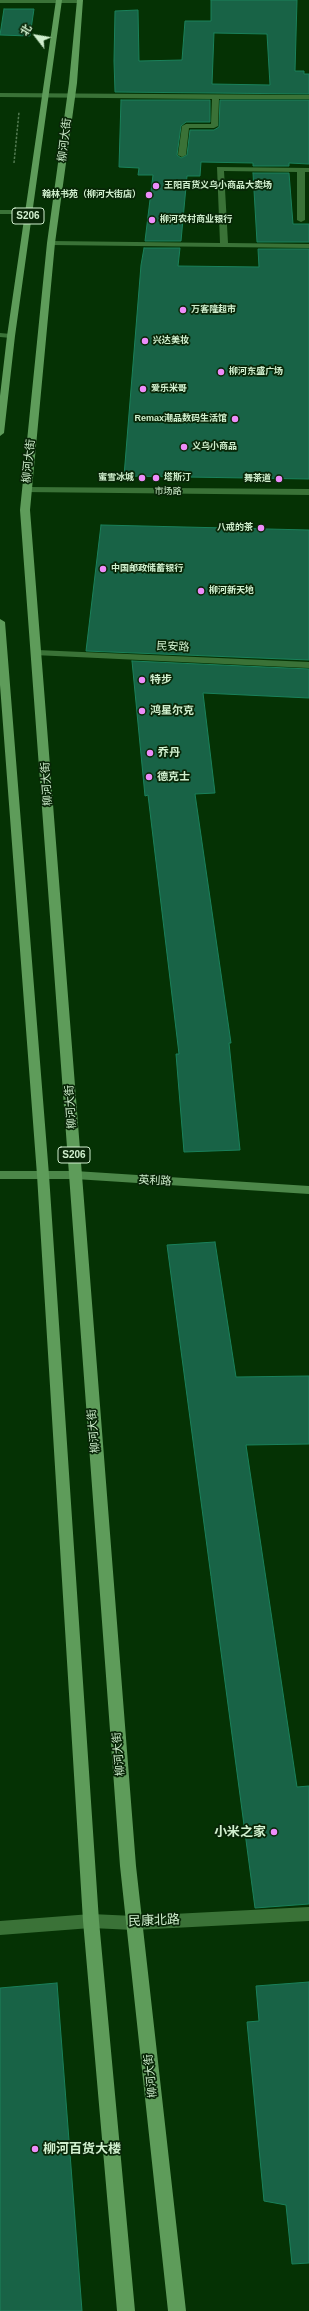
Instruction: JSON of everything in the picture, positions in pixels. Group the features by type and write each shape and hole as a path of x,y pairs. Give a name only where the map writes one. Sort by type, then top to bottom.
{"main road":[{"name":"S206","path":"0,433 11,336 59,0"},
{"name":"柳河大街","path":"80,1 71,96 51,247 25,510 37,653 75,1176 134,1923 177,2311"},
{"name":"S206","path":"0,622 43,1175 91,1921 126,2311"}],"street":[{"path":"0,1 80,1"},
{"path":"0,95 309,98"},
{"path":"182,155 186,126 214,126 216,97"},
{"path":"224,245 220,169 305,170 301,220"},
{"path":"0,212 29,212"},
{"path":"51,247 224,245 309,246"},
{"path":"51,247 309,254"},
{"path":"0,335 11,336"},
{"name":"市场路","path":"26,490 309,492"},
{"name":"民安路","path":"37,653 309,665"},
{"name":"英利路","path":"0,1176 75,1176 309,1190"},
{"name":"民康北路","path":"0,1928 91,1921 134,1923 309,1914"}],"path":[{"path":"14,165 19,106"}],"building":[{"path":"211,0 297,0 295,71 304,71 304,74 309,74 309,94 115,92 115,11 138,10 139,61 182,60 185,21 211,21","holes":["214,33 267,34 270,85 212,84"]},
{"path":"4,9 34,9 30,36 0,35"},
{"path":"121,100 210,100 210,122 186,122 181,126 177,155 181,158 187,155 190,130 214,130 219,127 220,100 309,100 309,164 289,163 289,166 253,166 253,163 201,162 200,176 187,176 181,241 145,241 153,175 138,175 139,168 119,167"},
{"path":"253,173 289,173 293,224 309,224 309,242 257,242"},
{"name":"柳河东盛广场","path":"144,248 180,248 178,266 259,267 258,249 309,249 309,479 124,476 141,265"},
{"name":"柳河新天地","path":"101,525 309,530 309,660 86,651"},
{"path":"132,661 309,669 309,698 203,693 215,793 195,794 231,1043 229,1043 240,1150 184,1152 176,1054 179,1054 148,795 145,796"},
{"path":"215,1242 236,1377 309,1376 309,1444 246,1445 297,1787 309,1786 309,1904 255,1908 167,1245"},
{"path":"309,1982 309,2263 292,2264 286,2205 264,2201 247,2022 259,2021 256,1986"},
{"name":"柳河百货大楼","path":"57,1983 82,2311 0,2311 0,1988"}],"place":[{"name":"王阳百货义乌小商品大卖场","path":"156,186"},
{"name":"翰林书苑（柳河大街店）","path":"149,195"},
{"name":"柳河农村商业银行","path":"152,220"},
{"name":"万客隆超市","path":"183,310"},
{"name":"兴达美妆","path":"145,341"},
{"name":"柳河东盛广场","path":"221,372"},
{"name":"爱乐米哥","path":"143,389"},
{"name":"Remax潮品数码生活馆","path":"235,419"},
{"name":"义乌小商品","path":"184,447"},
{"name":"蜜雪冰城","path":"142,478"},
{"name":"塔斯汀","path":"156,478"},
{"name":"舞茶道","path":"279,479"},
{"name":"八戒的茶","path":"261,528"},
{"name":"中国邮政储蓄银行","path":"103,569"},
{"name":"柳河新天地","path":"201,591"},
{"name":"特步","path":"142,680"},
{"name":"鸿星尔克","path":"142,711"},
{"name":"乔丹","path":"150,753"},
{"name":"德克士","path":"149,777"},
{"name":"小米之家","path":"274,1832"},
{"name":"柳河百货大楼","path":"35,2149"}]}
